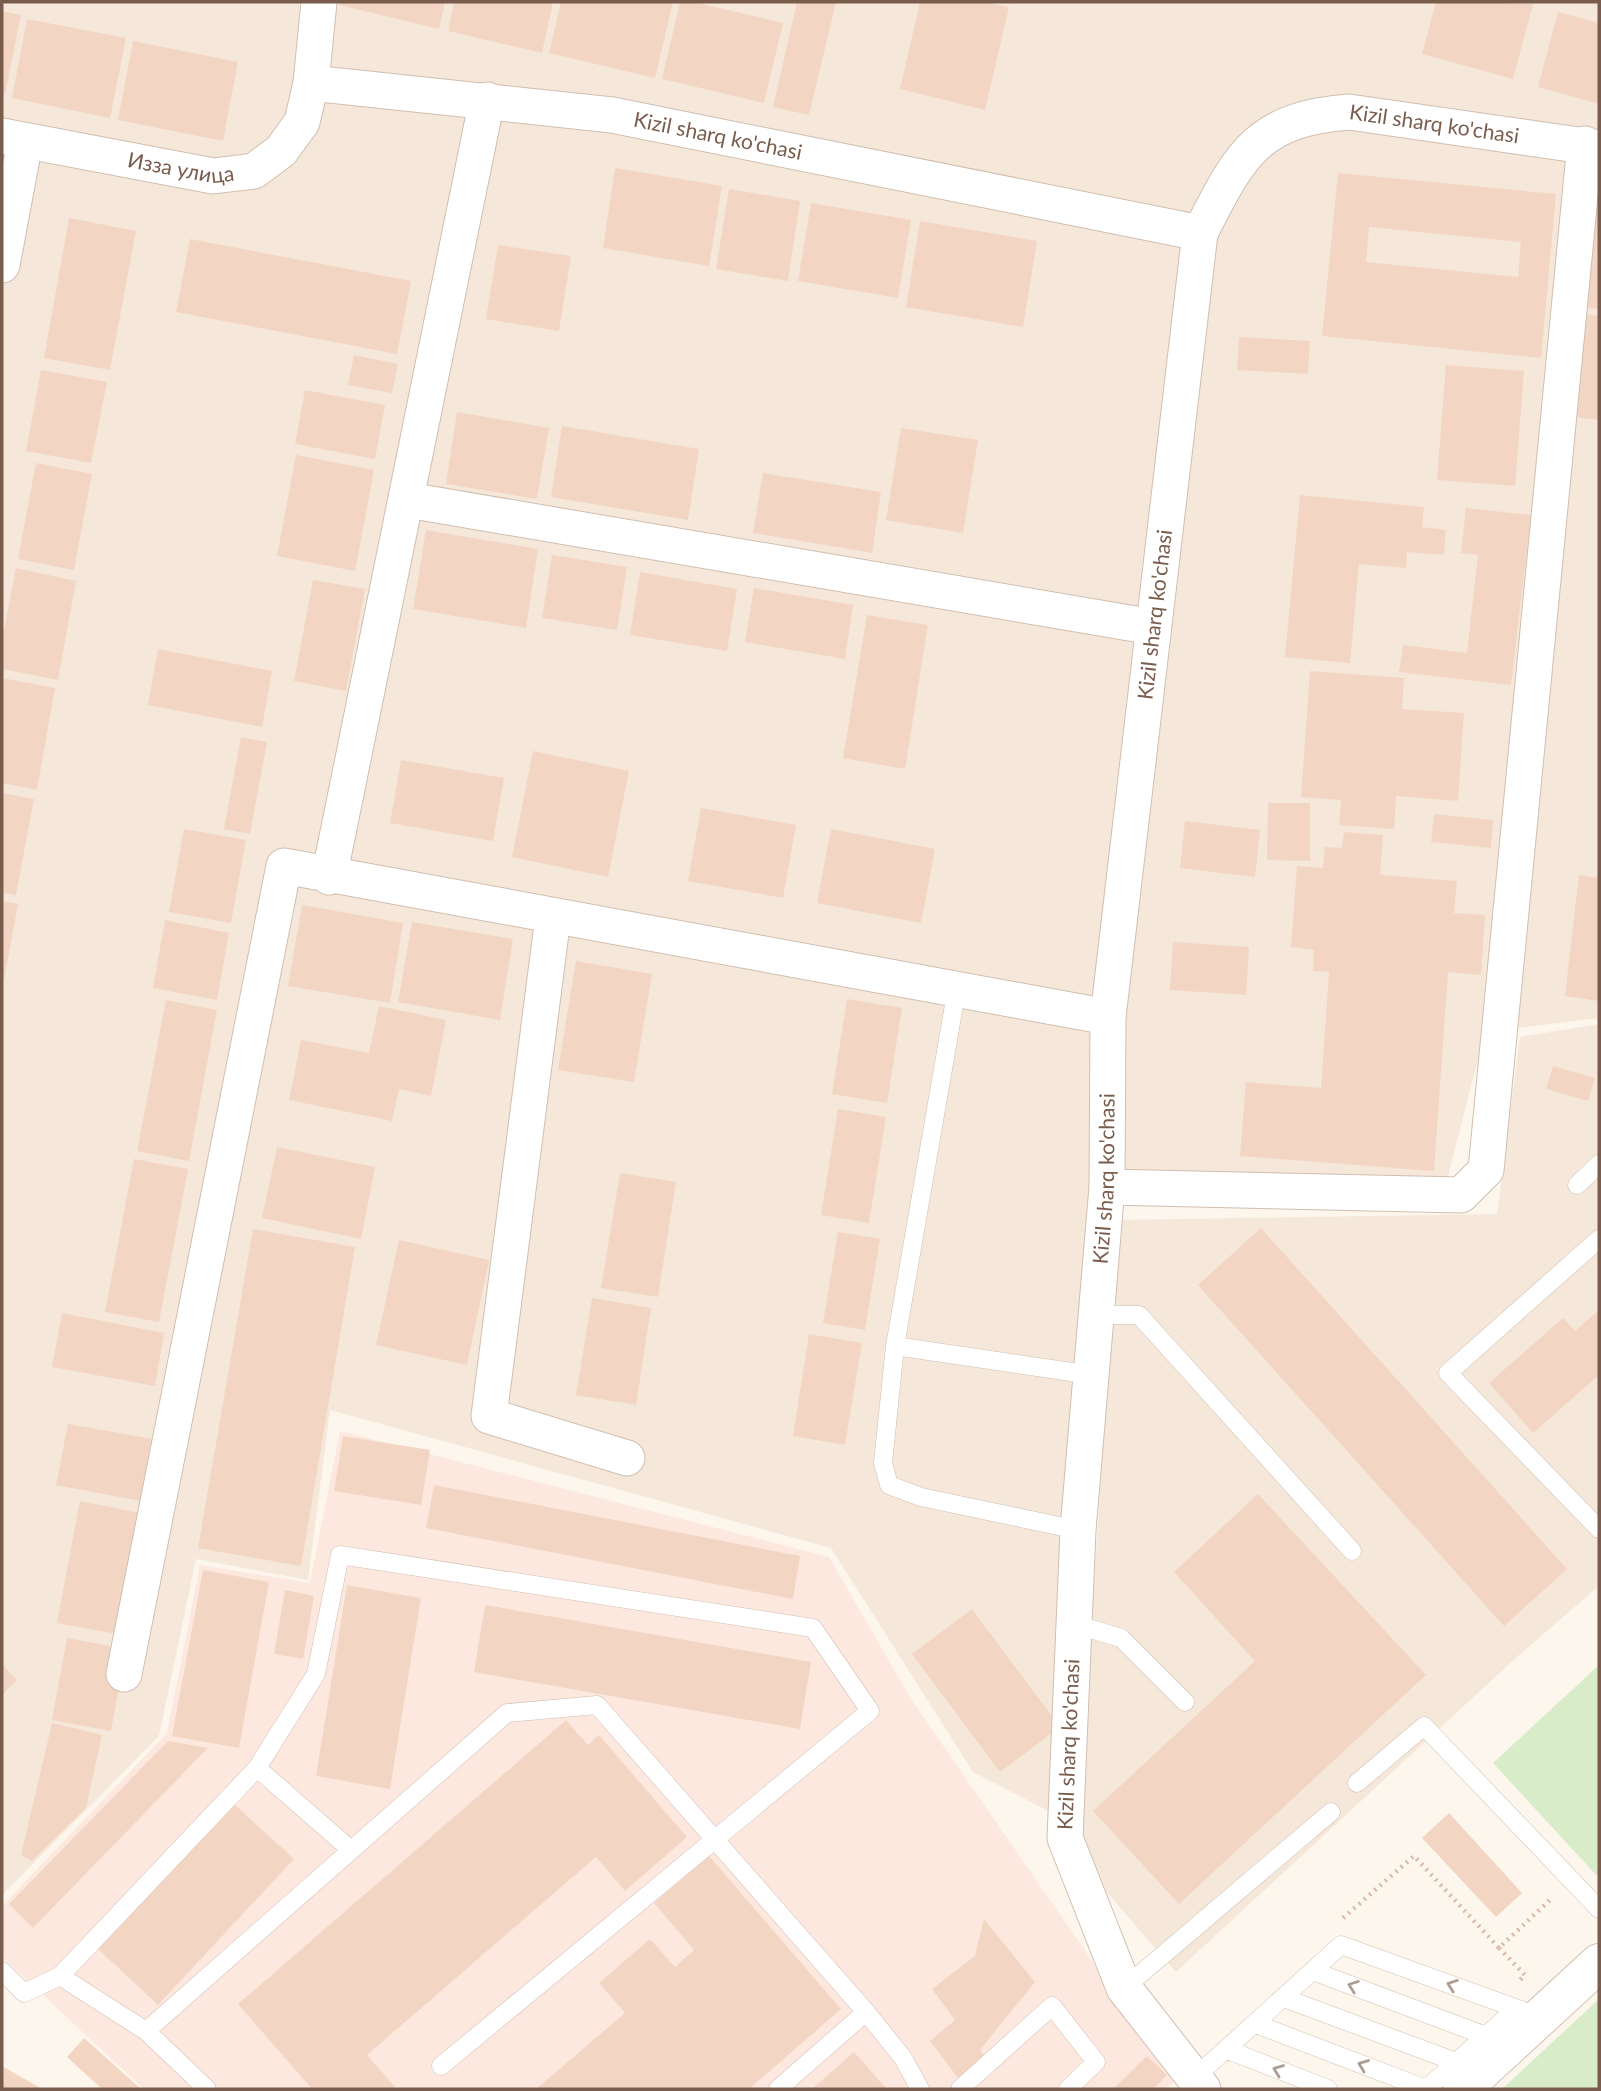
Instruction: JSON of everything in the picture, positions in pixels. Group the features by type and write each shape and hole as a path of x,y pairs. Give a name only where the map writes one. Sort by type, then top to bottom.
{"street":[{"path":"311,82 319,2"},
{"name":"Kizil sharq ko'chasi","path":"311,82 612,115 1200,233"},
{"name":"Изза улица","path":"13,139 213,176 254,171 281,151 302,122 311,82"},
{"path":"330,877 487,100"},
{"name":"Kizil sharq ko'chasi","path":"1198,2084 1124,1989 1065,1838 1078,1530 1107,1187 1108,1017 1200,233 1224,187 1251,146 1272,131 1322,114 1349,112 1592,146"},
{"path":"2,265 13,139"},
{"path":"1107,1187 1461,1195 1486,1170 1592,146"},
{"path":"408,500 1153,627"},
{"path":"124,1674 284,866 330,877 1108,1017"},
{"path":"553,917 489,1416 627,1458"},
{"path":"1459,2076 1528,2013 1599,1963"}],"lane":[{"path":"957,988 895,1346 883,1463 888,1485 921,1497 1078,1530"},
{"path":"1577,1185 1599,1164"},
{"path":"1599,1239 1448,1373 1599,1529"},
{"path":"1098,1315 1139,1315 1352,1551"},
{"path":"895,1346 1092,1375"},
{"path":"2,1971 24,1993 60,1976 257,1768 316,1674 341,1555 813,1628 870,1711 441,2066"},
{"path":"1074,1624 1121,1638 1185,1702"},
{"path":"146,2031 507,1713 597,1704 866,2012 903,2059 920,2089"},
{"path":"1357,1783 1424,1726 1599,1909"},
{"path":"257,1768 351,1850"},
{"path":"1124,1989 1331,1812"},
{"path":"1198,2084 1228,2050 1341,1945 1528,2013"},
{"path":"1312,1971 1486,2036"},
{"path":"60,1976 146,2031 207,2089"},
{"path":"1284,1998 1459,2076"},
{"path":"960,2089 1052,2006 1097,2062 1068,2089"},
{"path":"778,2089 866,2012"},
{"path":"1256,2024 1426,2089 1459,2076 1486,2036 1528,2013"},
{"path":"1228,2050 1328,2089"}],"shaded area":[{"path":"2,2 1599,2 1599,1018 1485,1032 1447,1180 1094,1170 1056,1815 973,1772 831,1548 330,1410 308,1580 196,1559 159,1736 2,1895"},
{"path":"1599,1024 1599,1586 1518,1656 1176,1972 1103,1888 1077,1839 1118,1220 1497,1214 1520,1037"},
{"path":"340,1431 829,1557 911,1699 1175,2081 1166,2089 144,2089 2,1957 2,1906 167,1733 200,1565 310,1583"}],"green space":[{"path":"1599,1665 1599,1878 1493,1763"},
{"path":"1599,1999 1599,2089 1502,2089"}],"building":[{"path":"340,2 445,2 439,29 339,5"},
{"path":"454,2 553,2 542,53 448,31"},
{"path":"561,2 673,2 655,78 549,53"},
{"path":"680,2 694,2 783,23 764,103 662,79"},
{"path":"797,2 836,2 809,115 773,107"},
{"path":"920,2 985,2 1009,7 985,110 900,89"},
{"path":"1436,2 1533,4 1513,79 1422,54"},
{"path":"2,11 21,15 5,95 2,94"},
{"path":"1558,12 1599,23 1599,104 1538,87"},
{"path":"27,19 126,38 110,118 12,98"},
{"path":"133,41 238,62 223,141 118,120"},
{"path":"615,168 722,186 709,266 603,248"},
{"path":"1338,173 1556,194 1541,358 1322,336","holes":["1369,227 1521,242 1518,277 1366,262"]},
{"path":"729,189 800,201 788,281 716,269"},
{"path":"811,203 911,220 898,298 798,281"},
{"path":"1588,203 1599,205 1599,309 1575,306"},
{"path":"69,218 136,231 110,370 44,358"},
{"path":"920,221 1037,241 1023,327 906,307"},
{"path":"190,239 411,281 397,354 176,312"},
{"path":"498,245 571,256 559,331 486,319"},
{"path":"1573,313 1599,316 1599,420 1560,415"},
{"path":"1239,337 1310,341 1308,374 1237,370"},
{"path":"354,355 398,364 392,393 348,385"},
{"path":"1446,365 1524,371 1515,486 1437,480"},
{"path":"41,370 107,382 91,463 26,451"},
{"path":"305,390 385,405 375,459 295,444"},
{"path":"457,412 549,428 537,499 446,484"},
{"path":"562,426 699,449 688,520 551,497"},
{"path":"901,428 978,440 963,533 886,520"},
{"path":"296,455 374,470 355,571 277,556"},
{"path":"36,463 92,474 74,570 18,559"},
{"path":"763,473 881,492 872,553 753,533"},
{"path":"1300,495 1424,507 1422,527 1446,530 1444,555 1407,552 1406,568 1359,564 1350,663 1285,657"},
{"path":"1466,508 1531,515 1511,685 1399,672 1403,645 1467,653 1478,555 1461,553"},
{"path":"426,530 538,549 526,628 413,609"},
{"path":"552,555 627,567 617,630 542,618"},
{"path":"16,568 76,581 58,680 2,669 2,641"},
{"path":"640,572 737,589 727,651 630,635"},
{"path":"313,580 365,589 346,691 294,681"},
{"path":"754,588 853,605 845,659 745,642"},
{"path":"867,615 928,625 905,769 843,758"},
{"path":"158,649 272,671 262,727 148,705"},
{"path":"1310,671 1404,678 1402,709 1464,713 1458,801 1396,796 1394,829 1339,825 1341,800 1301,797"},
{"path":"2,678 55,688 37,790 2,783"},
{"path":"241,737 267,742 250,834 224,829"},
{"path":"533,751 629,771 608,877 512,857"},
{"path":"401,760 504,778 493,841 390,823"},
{"path":"2,793 34,799 16,895 2,893"},
{"path":"1268,803 1310,803 1310,861 1267,860"},
{"path":"701,808 796,825 783,898 688,881"},
{"path":"1434,814 1493,820 1491,848 1431,842"},
{"path":"1185,821 1260,830 1255,877 1180,868"},
{"path":"184,829 246,840 231,923 169,912"},
{"path":"831,829 935,849 921,923 817,903"},
{"path":"1344,832 1383,835 1380,875 1457,881 1454,913 1485,915 1481,975 1448,972 1434,1171 1240,1156 1246,1082 1321,1088 1329,972 1313,971 1314,950 1291,947 1297,866 1323,868 1325,847 1342,848"},
{"path":"1579,875 1599,878 1599,1001 1565,996"},
{"path":"2,901 18,904 3,985 2,985"},
{"path":"302,905 403,923 390,1003 288,986"},
{"path":"165,920 229,933 217,1000 153,988"},
{"path":"412,922 513,939 500,1020 398,1002"},
{"path":"1173,942 1249,947 1246,995 1170,990"},
{"path":"576,961 652,974 634,1082 558,1070"},
{"path":"847,999 902,1008 887,1103 832,1094"},
{"path":"166,1000 217,1010 189,1161 137,1151"},
{"path":"379,1006 446,1020 431,1096 399,1089 392,1121 289,1100 301,1040 369,1053"},
{"path":"1553,1066 1595,1078 1588,1101 1546,1089"},
{"path":"838,1109 886,1117 869,1223 821,1215"},
{"path":"277,1147 375,1167 361,1239 262,1218"},
{"path":"134,1159 188,1169 159,1322 105,1312"},
{"path":"620,1173 676,1182 658,1297 601,1288"},
{"path":"1261,1228 1567,1569 1504,1626 1198,1285"},
{"path":"253,1229 355,1247 301,1566 198,1548"},
{"path":"838,1232 880,1239 865,1330 823,1323"},
{"path":"399,1240 489,1260 467,1365 376,1345"},
{"path":"592,1298 651,1308 636,1405 576,1395"},
{"path":"1599,1310 1599,1375 1533,1433 1489,1383 1563,1318 1575,1331"},
{"path":"62,1313 164,1333 155,1386 52,1367"},
{"path":"809,1334 862,1343 845,1445 793,1436"},
{"path":"68,1424 152,1439 141,1501 56,1485"},
{"path":"343,1436 430,1450 421,1505 334,1491"},
{"path":"434,1485 800,1556 793,1599 426,1528"},
{"path":"1258,1494 1426,1675 1179,1904 1093,1811 1255,1661 1174,1572"},
{"path":"80,1501 145,1514 122,1635 57,1623"},
{"path":"203,1570 269,1582 239,1748 172,1736"},
{"path":"347,1585 421,1598 390,1789 316,1776"},
{"path":"285,1590 314,1596 303,1659 274,1654"},
{"path":"485,1605 811,1662 800,1729 474,1672"},
{"path":"972,1609 1060,1727 1000,1772 912,1654"},
{"path":"67,1638 126,1649 111,1731 52,1720"},
{"path":"2,1664 17,1680 2,1695"},
{"path":"566,1720 588,1745 599,1735 687,1837 625,1891 596,1857 367,2055 397,2089 312,2089 238,2004"},
{"path":"52,1723 102,1735 86,1808 32,1861 21,1855"},
{"path":"168,1741 208,1748 33,1928 9,1904"},
{"path":"233,1803 294,1859 158,2005 98,1949"},
{"path":"1449,1813 1522,1893 1496,1917 1422,1838"},
{"path":"709,1856 841,2009 749,2089 536,2089 625,2013 599,1983 650,1939 675,1967 694,1950 654,1903"},
{"path":"984,1919 1035,1982 980,2050 986,2058 958,2078 930,2041 955,2020 932,1989 975,1956"},
{"path":"84,2038 141,2089 102,2089 67,2057"},
{"path":"854,2052 887,2089 812,2089"},
{"path":"1147,2056 1167,2075 1153,2089 1113,2089"},
{"path":"2,2066 42,2089 2,2089"}]}
